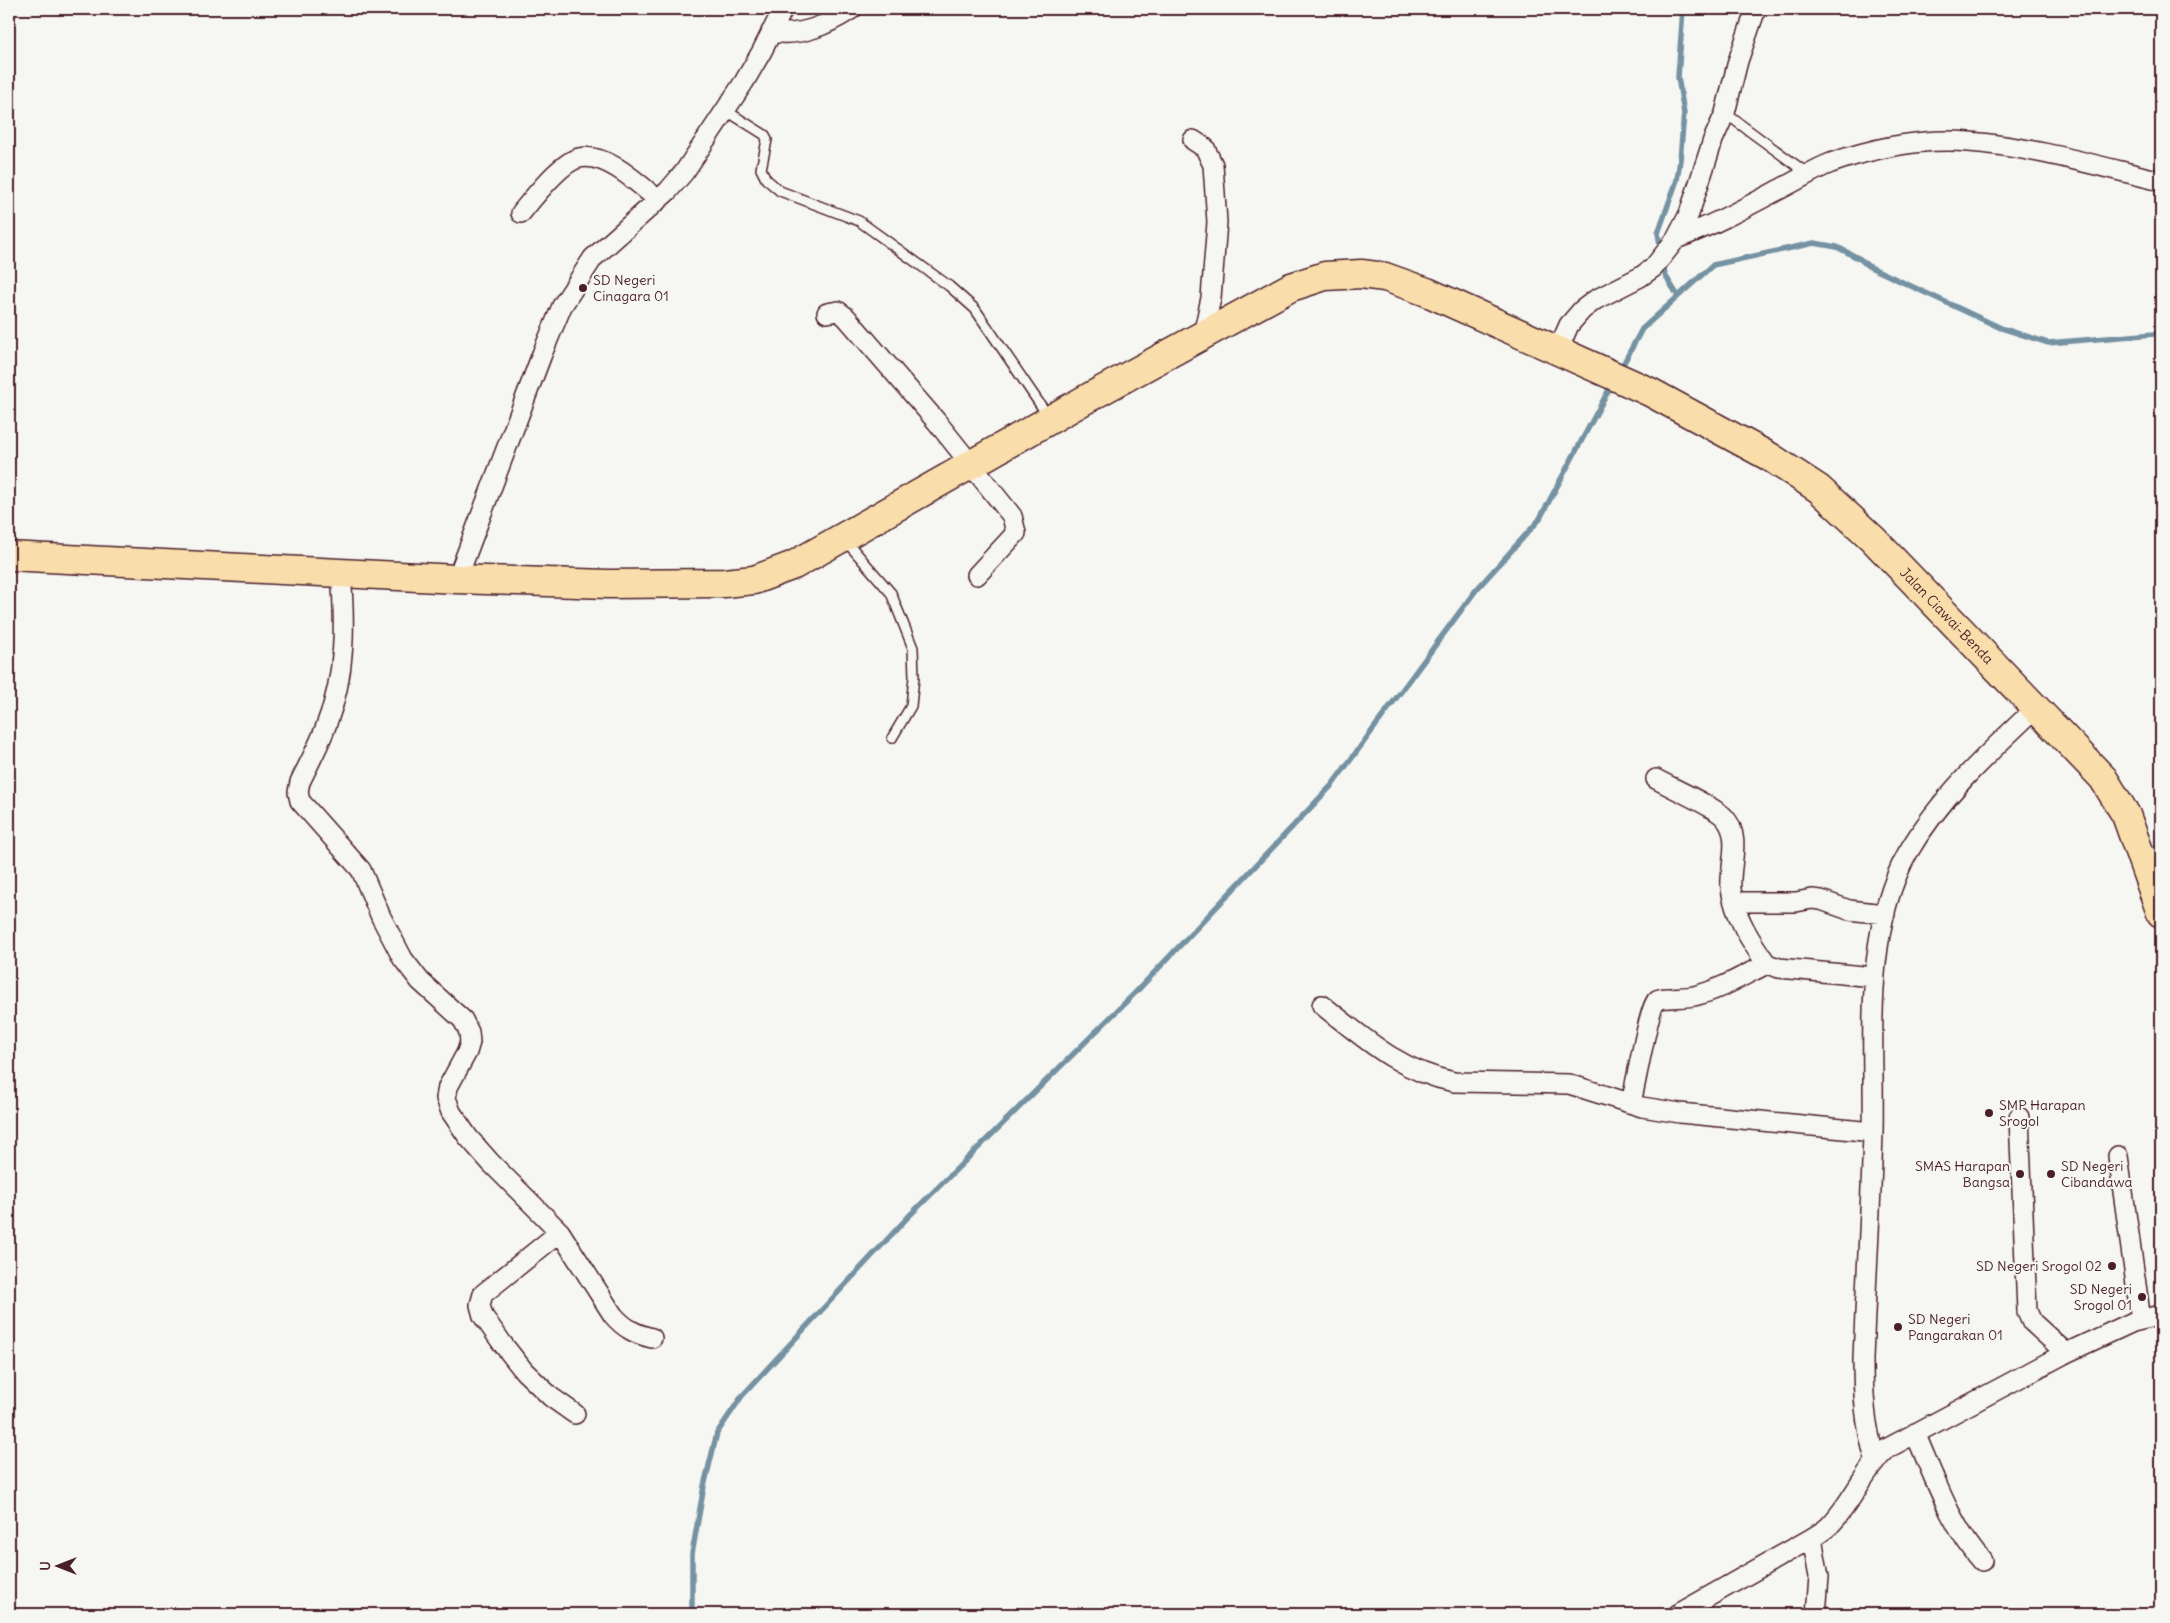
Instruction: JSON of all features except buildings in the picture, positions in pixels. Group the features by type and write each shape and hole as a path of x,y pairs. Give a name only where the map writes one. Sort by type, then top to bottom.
{"highway":[{"name":"Jalan Ciawai-Benda","path":"9,556 456,579 608,584 724,583 754,580 794,565 1050,420 1291,287 1325,276 1361,274 1385,277 1427,292 1650,392 1770,456 1818,489 1873,539 2090,763 2116,796 2153,859 2161,912"}],"street":[{"path":"456,579 562,306 593,258 658,200 685,171 748,74 783,9"},
{"path":"772,32 784,34 806,32 836,20 852,9"},
{"path":"1563,352 1569,325 1582,310 1595,300 1640,277 1653,268 1676,240 1688,214 1713,140 1725,113 1738,61 1756,9"},
{"path":"1192,140 1205,148 1213,165 1217,214 1211,298 1203,336"},
{"path":"1676,240 1712,225 1831,163 1894,146 1922,142 1967,142 2048,155 2161,181"},
{"path":"521,213 540,189 578,158 591,158 613,165 658,200"},
{"path":"826,313 838,311 846,317 937,422 1012,516 1016,533 977,574"},
{"path":"341,572 345,628 342,659 328,722 300,782 298,792 300,801 361,870 381,917 403,959 420,981 463,1020 469,1032 470,1042 467,1052 448,1087 446,1098 451,1112 468,1137 491,1163 560,1232 613,1315 631,1331 652,1338"},
{"path":"1875,1459 1867,1430 1863,1395 1873,1132 1874,977 1885,914 1895,882 1907,855 1920,834 1952,791 2036,707"},
{"path":"1656,779 1724,816 1732,827 1734,843 1731,889 1749,938 1768,964 1779,968 1874,977"},
{"path":"1735,902 1796,902 1812,899 1849,910 1885,914"},
{"path":"1631,1103 1648,1021 1655,1001 1659,999 1674,1000 1702,994 1768,964"},
{"path":"1322,1005 1399,1062 1418,1072 1437,1078 1462,1082 1550,1082 1569,1084 1631,1103 1680,1113 1873,1132"},
{"path":"2018,1117 2027,1311 2032,1322 2066,1353"},
{"path":"2118,1156 2140,1320"},
{"path":"560,1232 483,1294 480,1306 483,1316 524,1371 551,1398 574,1414"},
{"path":"1678,1614 1830,1526 1843,1510 1875,1459 1888,1448 2066,1353 2140,1320 2161,1315"},
{"path":"1914,1433 1963,1537 1982,1561"},
{"path":"1812,1538 1819,1577 1816,1614"}],"lane":[{"path":"725,110 765,135 767,140 761,169 766,179 780,190 859,221 925,267 975,309 1050,420"},
{"path":"1725,113 1808,174"},
{"path":"842,538 891,593 913,648 914,677 911,706 892,738"}],"waterway":[{"path":"1661,250 1658,233 1677,180 1680,160 1684,113 1678,77 1683,9"},
{"path":"1620,370 1642,329 1713,265 1814,243 1837,247 1860,259 1868,266 2001,328 2048,343 2155,334 2161,329"},
{"path":"1663,264 1665,275 1678,296"},
{"path":"692,1614 692,1554 704,1486 717,1433 742,1396 908,1217 1135,993 1332,785 1476,590 1539,520 1613,382"}],"place":[{"name":"SD Negeri Cinagara 01","path":"583,288"},
{"name":"SMP Harapan Srogol","path":"1989,1113"},
{"name":"SMAS Harapan Bangsa","path":"2020,1174"},
{"name":"SD Negeri Cibandawa","path":"2051,1174"},
{"name":"SD Negeri Srogol 02","path":"2112,1266"},
{"name":"SD Negeri Srogol 01","path":"2142,1297"},
{"name":"SD Negeri Pangarakan 01","path":"1898,1327"}]}
